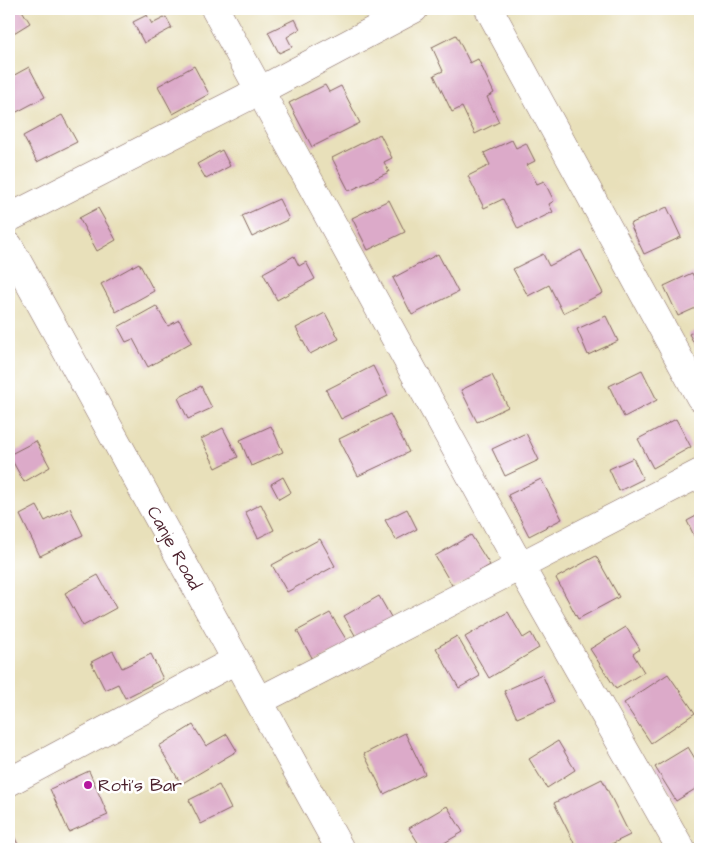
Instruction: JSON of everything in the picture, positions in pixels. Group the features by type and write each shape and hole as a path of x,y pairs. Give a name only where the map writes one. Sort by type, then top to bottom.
{"street":[{"path":"216,9 262,90 520,566 681,849"},
{"path":"9,218 262,90 414,9"},
{"path":"489,9 700,397"},
{"name":"Canje Road","path":"9,246 340,849"},
{"path":"259,700 700,472"},
{"path":"9,782 236,660"}],"building":[{"path":"9,9 21,9 30,23 9,36"},
{"path":"355,9 368,9 358,14"},
{"path":"694,9 700,9 700,14 697,16"},
{"path":"147,15 152,24 166,17 172,28 144,43 133,22"},
{"path":"295,19 300,29 287,37 292,47 279,53 268,32"},
{"path":"456,35 470,63 478,59 494,93 487,97 499,122 475,134 462,107 452,112 434,75 443,71 432,47"},
{"path":"194,66 209,94 173,114 158,86"},
{"path":"29,67 45,97 13,114 9,106 9,78"},
{"path":"325,85 329,92 341,86 360,123 312,147 289,103"},
{"path":"62,115 77,142 37,162 23,136"},
{"path":"380,134 392,158 384,162 389,172 349,191 332,158"},
{"path":"512,140 516,148 526,143 535,161 527,165 537,184 544,181 554,201 549,204 553,212 518,229 503,199 484,208 468,176 490,165 484,153"},
{"path":"222,150 230,166 206,179 197,164"},
{"path":"279,199 289,219 252,237 242,216"},
{"path":"389,200 405,232 368,250 352,218"},
{"path":"667,207 681,237 644,254 630,224"},
{"path":"98,208 116,240 97,251 79,218"},
{"path":"581,250 603,293 563,313 549,285 528,296 513,269 543,254 549,266"},
{"path":"438,254 458,292 412,315 393,278"},
{"path":"294,256 299,266 306,262 315,279 277,300 263,273"},
{"path":"139,263 154,291 116,312 101,284"},
{"path":"692,273 697,284 700,282 700,306 678,316 664,286"},
{"path":"156,306 168,326 179,320 192,342 148,367 133,339 126,342 118,327"},
{"path":"325,313 339,339 310,354 296,328"},
{"path":"606,316 618,341 588,355 577,329"},
{"path":"700,328 700,354 689,334"},
{"path":"373,366 388,396 341,419 326,390"},
{"path":"642,370 657,400 624,417 609,386"},
{"path":"492,375 508,407 477,422 461,390"},
{"path":"201,386 212,408 188,419 178,398"},
{"path":"390,414 409,452 358,476 339,439"},
{"path":"676,419 691,447 653,468 638,439"},
{"path":"271,426 283,452 251,466 240,440"},
{"path":"223,428 238,457 216,468 201,439"},
{"path":"526,433 539,460 505,476 492,449"},
{"path":"36,441 50,467 24,482 9,455"},
{"path":"633,458 643,479 619,491 609,469"},
{"path":"283,477 291,492 279,499 271,484"},
{"path":"541,479 562,519 529,536 508,495"},
{"path":"261,504 274,530 258,538 245,512"},
{"path":"37,506 45,521 70,508 83,535 40,556 20,515"},
{"path":"407,509 417,529 396,540 385,520"},
{"path":"700,514 700,548 687,521"},
{"path":"471,535 490,565 453,587 435,556"},
{"path":"320,539 335,566 287,592 272,565"},
{"path":"596,556 619,597 578,619 556,578"},
{"path":"98,575 116,608 83,626 65,593"},
{"path":"379,596 395,624 360,644 344,616"},
{"path":"508,612 523,638 531,633 539,648 489,678 465,637"},
{"path":"330,613 349,644 315,663 297,631"},
{"path":"626,627 640,649 633,654 644,672 616,689 590,649"},
{"path":"457,636 480,676 459,688 436,648"},
{"path":"113,651 122,668 151,654 163,679 125,698 118,684 105,690 91,662"},
{"path":"542,674 554,702 517,718 504,691"},
{"path":"668,674 695,713 651,743 624,703"},
{"path":"193,725 206,746 227,734 237,751 181,784 159,746"},
{"path":"405,733 425,774 384,794 364,754"},
{"path":"558,741 575,770 547,788 529,759"},
{"path":"688,747 700,767 700,786 676,801 655,767"},
{"path":"89,771 108,815 69,832 50,789"},
{"path":"602,779 630,835 601,849 577,849 554,803"},
{"path":"219,785 231,809 201,824 189,800"},
{"path":"447,806 463,832 434,849 422,849 409,828"},
{"path":"9,825 20,849 9,849"}],"place":[{"name":"Roti's Bar","path":"88,785"}]}
